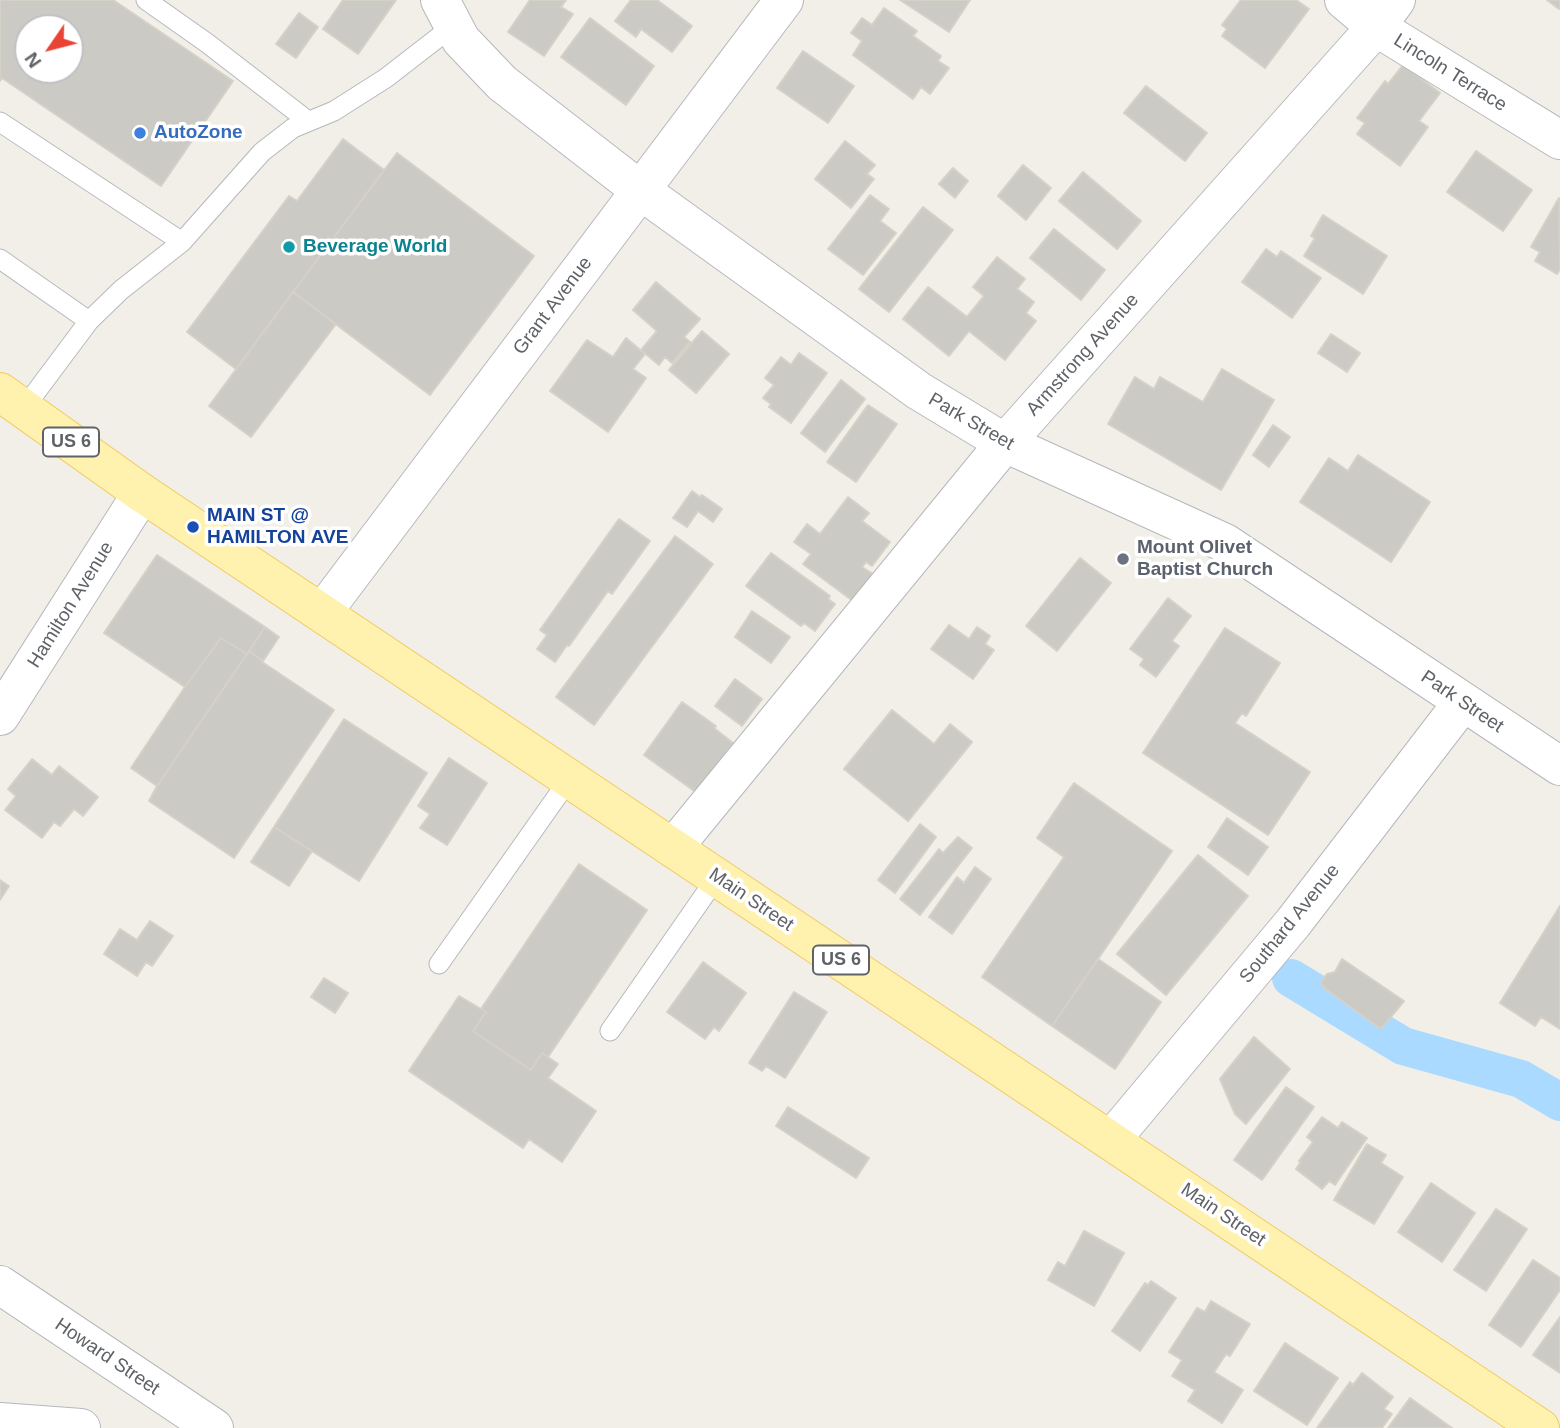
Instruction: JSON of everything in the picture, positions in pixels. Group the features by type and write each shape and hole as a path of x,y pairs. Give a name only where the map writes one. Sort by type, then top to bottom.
{"main road":[{"name":"Main Street","path":"12,400 142,493 1540,1428"}],"street":[{"name":"Grant Avenue","path":"322,613 784,0"},
{"name":"Lincoln Terrace","path":"1344,0 1386,13 1560,140"},
{"name":"Park Street","path":"447,13 461,40 502,83 640,190 919,391 1005,443 1225,542 1560,766"},
{"name":"Armstrong Avenue","path":"673,848 1005,443 1386,13"},
{"name":"Hamilton Avenue","path":"0,716 142,493"},
{"name":"Southard Avenue","path":"1111,1140 1293,923 1463,702"},
{"name":"Howard Street","path":"0,1285 214,1428"},
{"path":"0,1422 81,1428"}],"lane":[{"path":"146,0 308,121"},
{"path":"12,400 121,290 181,242 262,152 293,128 334,111 386,78 447,13"},
{"path":"0,122 181,242"},
{"path":"0,259 89,321"},
{"path":"439,964 570,778"},
{"path":"610,1031 717,877"}],"building":[{"name":"AutoZone","path":"0,0 113,0 233,81 161,186 2,78 0,81"},
{"path":"343,0 396,0 358,54 323,29"},
{"path":"530,0 566,0 561,7 573,14 544,56 508,32"},
{"path":"631,0 657,0 692,26 672,52 641,29 636,37 615,21"},
{"path":"900,0 970,0 949,32"},
{"path":"1241,0 1296,0 1309,9 1265,68 1222,36 1227,29 1222,25"},
{"path":"1547,0 1560,0 1560,8 1559,9"},
{"path":"884,8 917,31 913,36 941,56 938,61 949,68 930,94 921,87 913,99 853,55 862,41 851,33 862,18 872,25"},
{"path":"299,13 318,27 296,58 276,44"},
{"path":"590,18 654,66 626,105 561,57"},
{"path":"803,51 854,86 828,123 777,88"},
{"path":"1403,65 1440,93 1419,121 1428,127 1400,166 1357,134 1365,123 1357,118 1385,81 1388,84"},
{"path":"1146,86 1207,133 1185,161 1124,113"},
{"name":"Beverage World","path":"343,139 384,170 236,369 187,332 289,196 297,201"},
{"path":"845,141 875,165 867,174 874,179 851,208 815,179"},
{"path":"1476,151 1532,190 1503,231 1447,192"},
{"path":"397,153 534,256 430,395 293,292"},
{"path":"1023,165 1051,188 1026,220 998,196"},
{"path":"953,168 968,181 955,198 939,184"},
{"path":"1083,172 1141,221 1117,249 1059,201"},
{"path":"870,195 889,209 880,221 896,233 863,275 828,249"},
{"path":"1559,198 1560,269 1557,274 1535,261 1540,252 1531,247"},
{"path":"923,207 953,230 889,312 859,289"},
{"path":"1323,215 1387,256 1363,294 1304,256 1315,238 1311,236"},
{"path":"1054,229 1105,270 1081,300 1030,258"},
{"path":"1266,249 1277,257 1281,251 1321,278 1292,318 1242,282"},
{"path":"997,257 1025,279 1017,289 1034,302 1026,313 1036,321 1005,360 969,331 949,356 903,319 928,287 967,317 984,296 973,287"},
{"path":"656,282 700,319 684,337 690,342 672,363 665,357 659,365 641,350 657,331 633,310"},
{"path":"293,292 336,324 251,437 209,406"},
{"path":"702,331 729,354 696,393 669,370"},
{"path":"1331,334 1360,353 1347,372 1318,353"},
{"path":"626,338 645,354 633,369 646,378 608,432 550,391 587,340 613,357"},
{"path":"799,353 827,373 791,423 769,407 771,404 763,398 774,385 765,378 781,357 791,365"},
{"path":"1222,369 1274,400 1221,490 1108,424 1135,377 1154,389 1160,377 1203,402"},
{"path":"841,380 865,399 825,452 801,433"},
{"path":"868,405 897,424 856,482 827,462"},
{"path":"1273,425 1290,437 1269,467 1253,455"},
{"path":"1358,455 1430,502 1391,562 1300,502 1329,458 1348,471"},
{"path":"692,491 722,509 713,522 698,511 687,527 673,518"},
{"path":"848,497 869,513 862,521 890,542 872,566 866,562 862,567 873,574 853,601 803,564 811,554 794,542 807,524 820,534"},
{"path":"619,519 650,541 612,594 608,591 555,662 537,649 547,635 540,630"},
{"path":"675,536 713,564 594,725 556,697"},
{"path":"771,553 830,596 828,599 835,604 815,631 804,623 801,626 746,586"},
{"path":"157,555 265,627 247,654 221,638 185,687 104,633"},
{"path":"1080,558 1111,583 1057,651 1026,626"},
{"path":"1168,598 1191,616 1172,641 1179,646 1156,677 1140,665 1144,659 1130,649"},
{"path":"752,611 790,637 771,663 735,637"},
{"path":"949,625 969,639 977,627 990,636 985,644 994,650 973,679 931,649"},
{"path":"265,627 279,637 263,661 249,651"},
{"path":"1225,628 1280,663 1246,716 1242,713 1235,723 1310,772 1268,835 1143,753"},
{"path":"221,638 247,654 157,786 131,768"},
{"path":"249,651 334,710 234,858 149,801"},
{"path":"735,679 762,699 742,726 715,706"},
{"path":"682,702 716,726 714,728 733,743 697,793 644,755"},
{"path":"892,710 934,744 950,724 972,742 908,821 844,769"},
{"path":"344,719 427,773 359,881 274,827"},
{"path":"449,758 487,783 447,845 420,828 430,814 418,806"},
{"path":"32,759 52,775 59,766 98,797 83,816 74,809 60,826 54,822 42,838 5,810 16,796 8,789"},
{"path":"1074,783 1172,851 1052,1026 982,977 1064,857 1037,838"},
{"path":"1227,818 1268,847 1248,875 1208,847"},
{"path":"920,824 936,837 895,893 878,880"},
{"path":"274,827 312,851 289,886 251,862"},
{"path":"958,837 972,848 920,915 900,899 939,849 943,853"},
{"path":"1198,855 1248,896 1166,995 1117,954"},
{"path":"579,864 647,910 548,1057 542,1053 531,1070 473,1031 486,1012 481,1009"},
{"path":"975,867 991,879 952,934 929,917 957,877 964,883"},
{"path":"0,880 9,886 0,900"},
{"path":"1560,906 1560,1029 1541,1017 1535,1026 1500,1003"},
{"path":"150,921 173,936 152,966 146,962 137,976 104,954 120,929 137,940"},
{"path":"1098,959 1161,1002 1115,1069 1052,1026"},
{"path":"1342,959 1404,1001 1381,1029 1324,988 1321,982 1327,974 1335,972"},
{"path":"703,962 746,993 719,1031 714,1027 705,1039 667,1012"},
{"path":"324,978 348,993 335,1013 311,997"},
{"path":"794,992 827,1012 785,1078 766,1066 762,1071 749,1063"},
{"path":"459,996 486,1012 473,1031 531,1070 542,1053 558,1064 548,1078 596,1111 562,1162 529,1139 523,1148 409,1071"},
{"path":"1254,1037 1290,1069 1246,1124 1235,1114 1220,1079"},
{"path":"1286,1087 1314,1107 1262,1180 1234,1160"},
{"path":"788,1107 869,1158 856,1178 776,1126"},
{"path":"1322,1117 1338,1128 1342,1122 1367,1138 1335,1185 1329,1181 1322,1189 1296,1169 1313,1142 1307,1137"},
{"path":"1367,1144 1386,1155 1381,1163 1403,1177 1374,1224 1334,1200"},
{"path":"1431,1183 1475,1213 1442,1262 1398,1232"},
{"path":"1496,1209 1527,1229 1486,1291 1454,1270"},
{"path":"1084,1231 1124,1253 1094,1306 1048,1280 1058,1262 1065,1266"},
{"path":"1533,1260 1560,1278 1560,1290 1521,1347 1489,1325"},
{"path":"1151,1281 1176,1298 1140,1351 1112,1331 1145,1283 1148,1285"},
{"path":"1211,1301 1250,1324 1230,1356 1226,1354 1214,1372 1243,1390 1222,1423 1188,1401 1195,1390 1172,1376 1182,1360 1169,1352 1197,1308 1205,1312"},
{"path":"1560,1317 1560,1373 1533,1355"},
{"path":"1285,1343 1338,1378 1307,1425 1254,1391"},
{"path":"1362,1373 1393,1397 1384,1409 1392,1414 1382,1428 1317,1428 1350,1382 1353,1385"},
{"path":"1410,1398 1452,1428 1388,1428"}],"waterway":[{"path":"1291,978 1403,1046 1521,1079 1560,1102"}],"place":[{"name":"AutoZone","path":"140,133"},
{"name":"Beverage World","path":"289,247"},
{"name":"MAIN ST @ HAMILTON AVE","path":"193,527"},
{"name":"Mount Olivet Baptist Church","path":"1123,559"}]}
